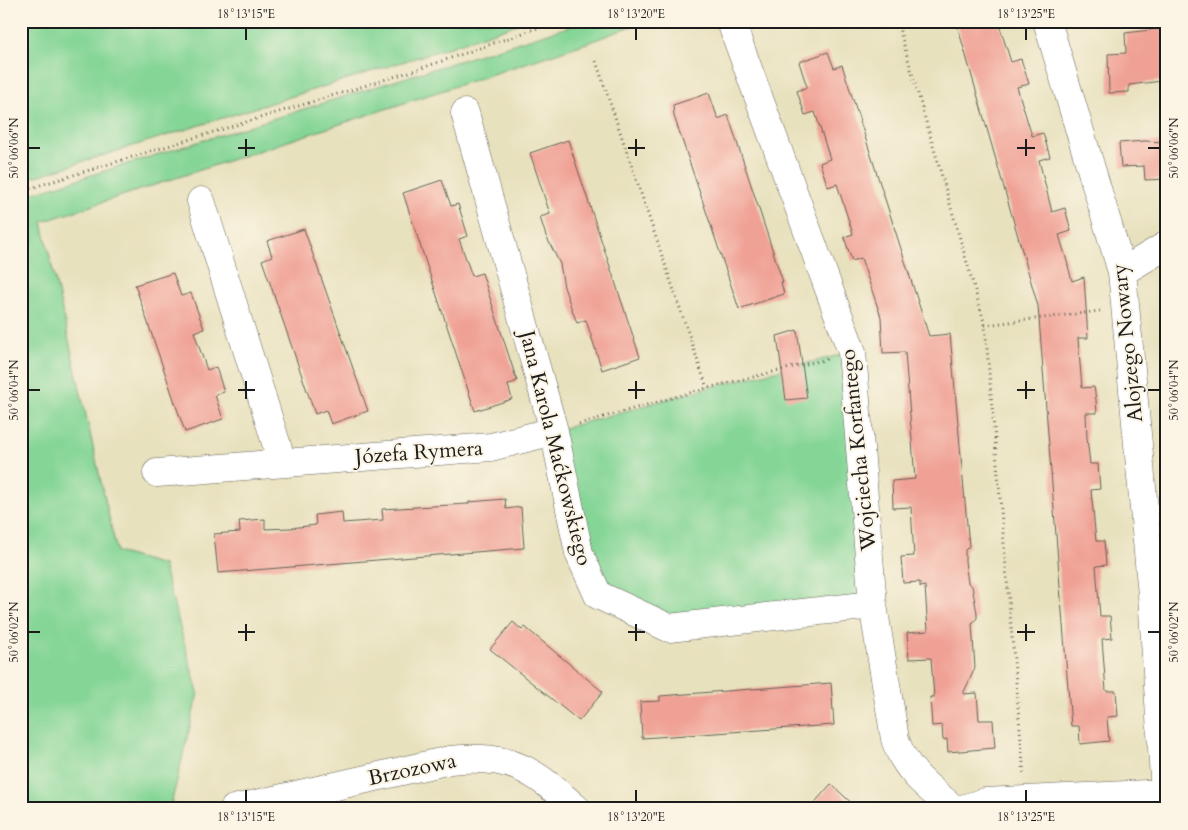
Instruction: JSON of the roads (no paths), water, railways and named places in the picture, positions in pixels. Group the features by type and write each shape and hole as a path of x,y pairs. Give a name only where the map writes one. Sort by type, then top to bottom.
{"street":[{"name":"Alojzego Nowary","path":"1048,22 1122,272 1159,591 1166,793"},
{"name":"Wojciecha Korfantego","path":"732,25 852,352 873,605 894,739 900,756 920,781 954,809"},
{"name":"Jana Karola Maćkowskiego","path":"465,113 554,431 579,553 598,595 669,628 873,605"},
{"path":"201,201 282,462"},
{"path":"1122,272 1167,245"},
{"name":"Józefa Rymera","path":"157,473 491,447 554,431"},
{"name":"Brzozowa","path":"234,809 450,760 474,758 497,759 521,767 577,809"},
{"path":"962,809 985,802 1166,793"}]}
